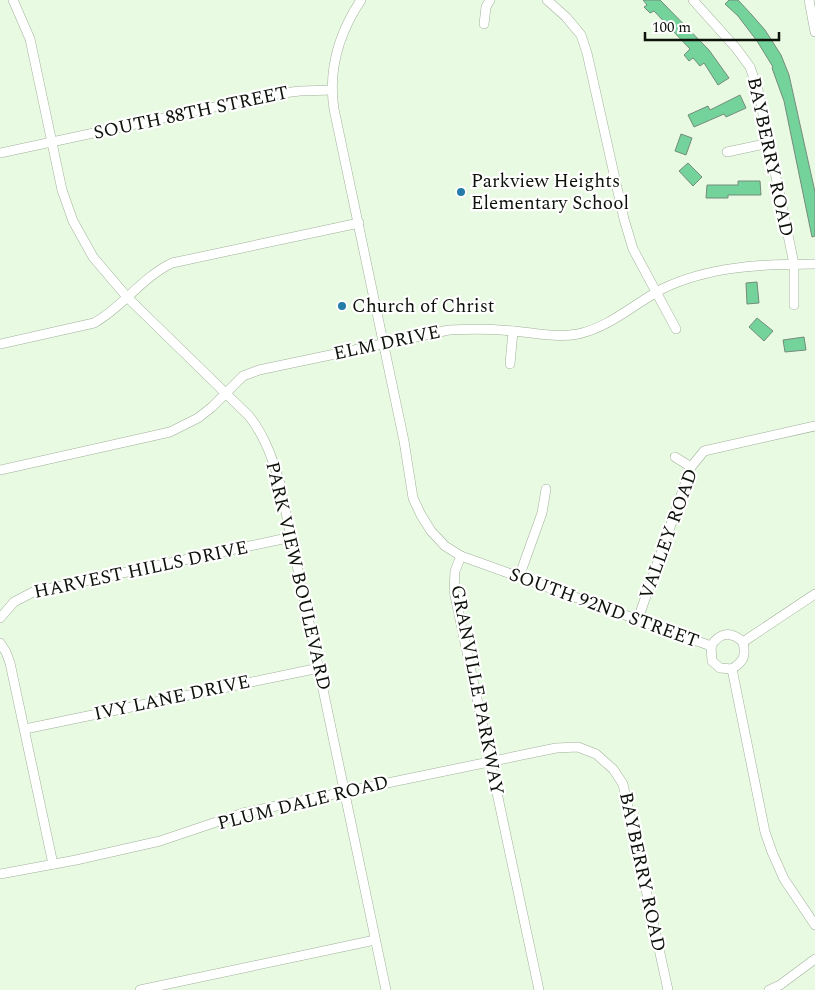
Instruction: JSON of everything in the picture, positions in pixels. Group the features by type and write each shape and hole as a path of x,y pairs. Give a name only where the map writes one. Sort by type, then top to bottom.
{"street":[{"name":"PARK VIEW BOULEVARD","path":"13,0 30,39 62,190 74,221 93,257 127,297 249,416 266,442 280,484 292,537 386,990"},
{"name":"GRANVILLE PARKWAY","path":"361,0 346,26 338,45 333,68 332,90 334,109 404,441 413,498 431,531 445,546 462,556 455,571 454,592 539,990"},
{"path":"484,24 486,7 490,0"},
{"path":"548,0 581,35 587,53 632,249 676,329"},
{"name":"BAYBERRY ROAD","path":"693,0 736,48 750,68 758,90 794,264 794,306"},
{"path":"809,0 815,32"},
{"name":"SOUTH 88TH STREET","path":"0,153 275,94 332,90"},
{"path":"727,152 769,143"},
{"path":"0,344 94,323 107,315 151,275 179,261 359,223"},
{"name":"ELM DRIVE","path":"0,470 170,432 198,418 243,376 253,371 449,330 473,328 564,335 584,332 604,325 656,293 681,282 725,268 815,264"},
{"path":"510,364 514,331"},
{"name":"VALLEY ROAD","path":"638,619 691,467 704,451 723,445 815,426"},
{"path":"675,457 691,467"},
{"path":"520,577 542,513 546,488"},
{"name":"HARVEST HILLS DRIVE","path":"0,618 14,602 33,592 292,537"},
{"name":"SOUTH 92ND STREET","path":"462,556 711,646 712,661 720,668 732,669"},
{"path":"743,642 815,594"},
{"path":"711,646 720,637 727,634 736,635 743,642 745,651 741,663 732,669 765,832 784,879 815,925"},
{"path":"0,643 10,663 54,864"},
{"name":"IVY LANE DRIVE","path":"25,729 319,668"},
{"name":"BAYBERRY ROAD","path":"578,747 596,754 613,769 623,784 668,990"},
{"name":"PLUM DALE ROAD","path":"0,874 160,841 243,813 490,761 556,748 578,747"},
{"path":"140,990 375,940"},
{"path":"769,990 780,985 815,959"}],"building":[{"path":"643,0 660,0 709,50 729,78 718,85 704,63 700,66 693,58 689,61 684,55 690,49 654,11 650,13 644,7 647,5"},
{"path":"729,0 738,0 765,30 781,55 789,75 815,192 815,236 812,237 784,101 773,67 757,41 738,16 725,4"},
{"path":"740,95 746,108 726,117 724,114 694,127 688,115 708,106 710,110"},
{"path":"681,134 692,138 686,155 675,151"},
{"path":"688,163 702,177 693,186 679,171"},
{"path":"738,181 760,181 761,195 728,195 728,198 706,198 707,185 738,185"},
{"path":"757,282 759,303 747,304 746,283"},
{"path":"757,318 773,331 764,341 749,327"},
{"path":"804,337 806,350 785,352 783,340"}],"place":[{"name":"Parkview Heights Elementary School","path":"461,192"},
{"name":"Church of Christ","path":"342,306"}]}
